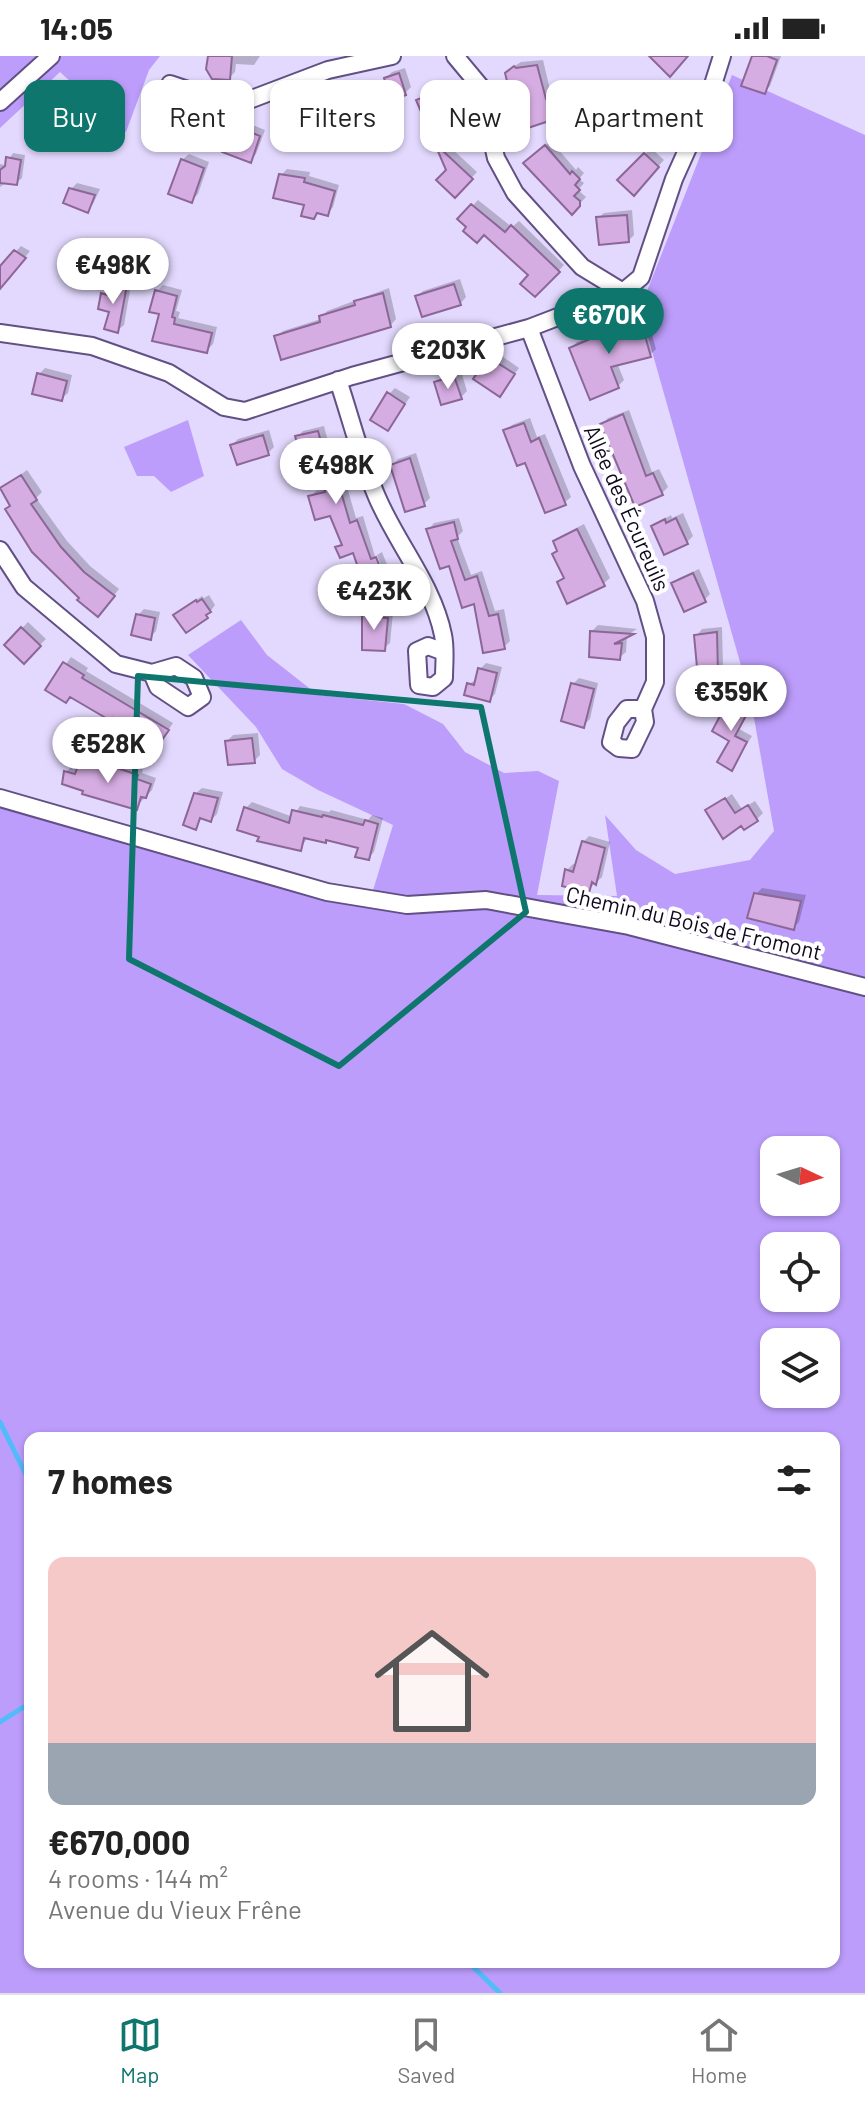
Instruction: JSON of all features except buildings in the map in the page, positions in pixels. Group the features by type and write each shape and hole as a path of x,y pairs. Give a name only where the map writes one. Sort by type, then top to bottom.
{"street":[{"path":"0,102 51,56"},
{"path":"254,98 328,70 392,56"},
{"path":"455,56 480,86 496,158 515,193 582,267 623,292"},
{"path":"0,333 92,346 169,373 224,407 245,411 338,380 529,328 623,292 641,277 674,179 705,110 722,56"},
{"name":"Allée des Écureuils","path":"529,328 582,466 645,601 655,637 655,682 643,709"},
{"path":"338,380 375,493 392,530 428,589 443,636 444,652"},
{"path":"0,550 24,587 116,664 152,673"},
{"name":"Chemin du Bois de Fromont","path":"0,798 327,892 407,905 486,900 629,926 865,987"}],"highlighted area":[{"path":"138,676 481,707 526,912 339,1066 129,959"}],"shaded area":[{"path":"0,56 160,56 145,80 141,80 141,92 126,132 125,80 69,80 60,72 51,80 24,80 24,106 0,128"},
{"path":"732,75 865,135 865,1993 0,1993 0,803 214,869 370,900 393,825 318,790 282,769 256,727 188,655 241,620 267,655 318,695 404,704 443,724 465,752 504,773 538,771 559,781 537,895 617,896 605,815 636,850 675,874 750,860 774,831 751,701 640,309 702,152 733,152"},
{"path":"188,420 204,476 171,492 154,476 137,476 124,447"}],"waterway":[{"path":"0,1422 24,1471"},
{"path":"0,1722 24,1707"},
{"path":"474,1968 500,1993"}]}
